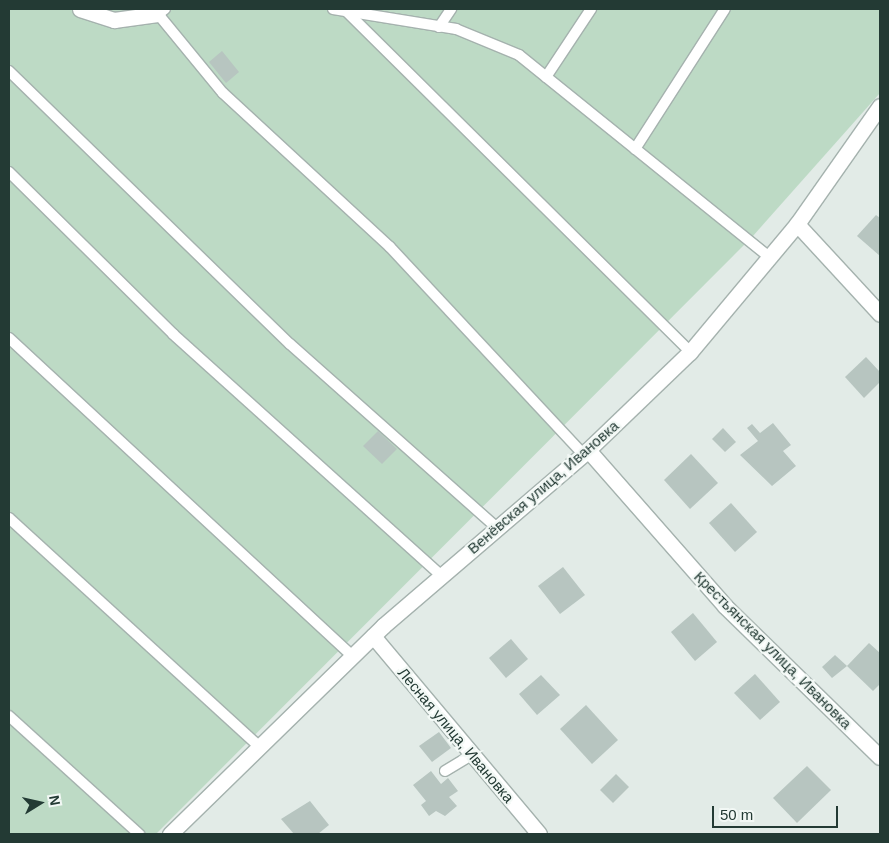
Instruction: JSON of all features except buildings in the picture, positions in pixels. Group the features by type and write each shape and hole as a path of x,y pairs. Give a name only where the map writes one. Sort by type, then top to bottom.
{"street":[{"path":"80,9 114,20 162,11"},
{"name":"Венёвская улица, Ивановка","path":"170,834 373,636 586,452 690,352 797,224 880,106"},
{"path":"797,224 880,314"},
{"name":"Крестьянская улица, Ивановка","path":"586,452 725,606 880,757"},
{"name":"Лесная улица, Ивановка","path":"373,636 539,834"}],"lane":[{"path":"114,20 128,9"},
{"path":"333,9 440,27 519,55 769,257"},
{"path":"440,27 451,9"},
{"path":"546,76 591,9"},
{"path":"635,148 725,9"},
{"path":"162,11 223,93 390,248 586,452"},
{"path":"346,11 690,352"},
{"path":"9,71 290,344 497,528"},
{"path":"9,172 173,334 442,576"},
{"path":"9,338 352,656"},
{"path":"9,518 260,747"},
{"path":"9,716 138,834"},
{"path":"445,771 472,755"}],"green space":[{"path":"9,9 880,9 880,93 753,236 156,834 9,834"}]}
